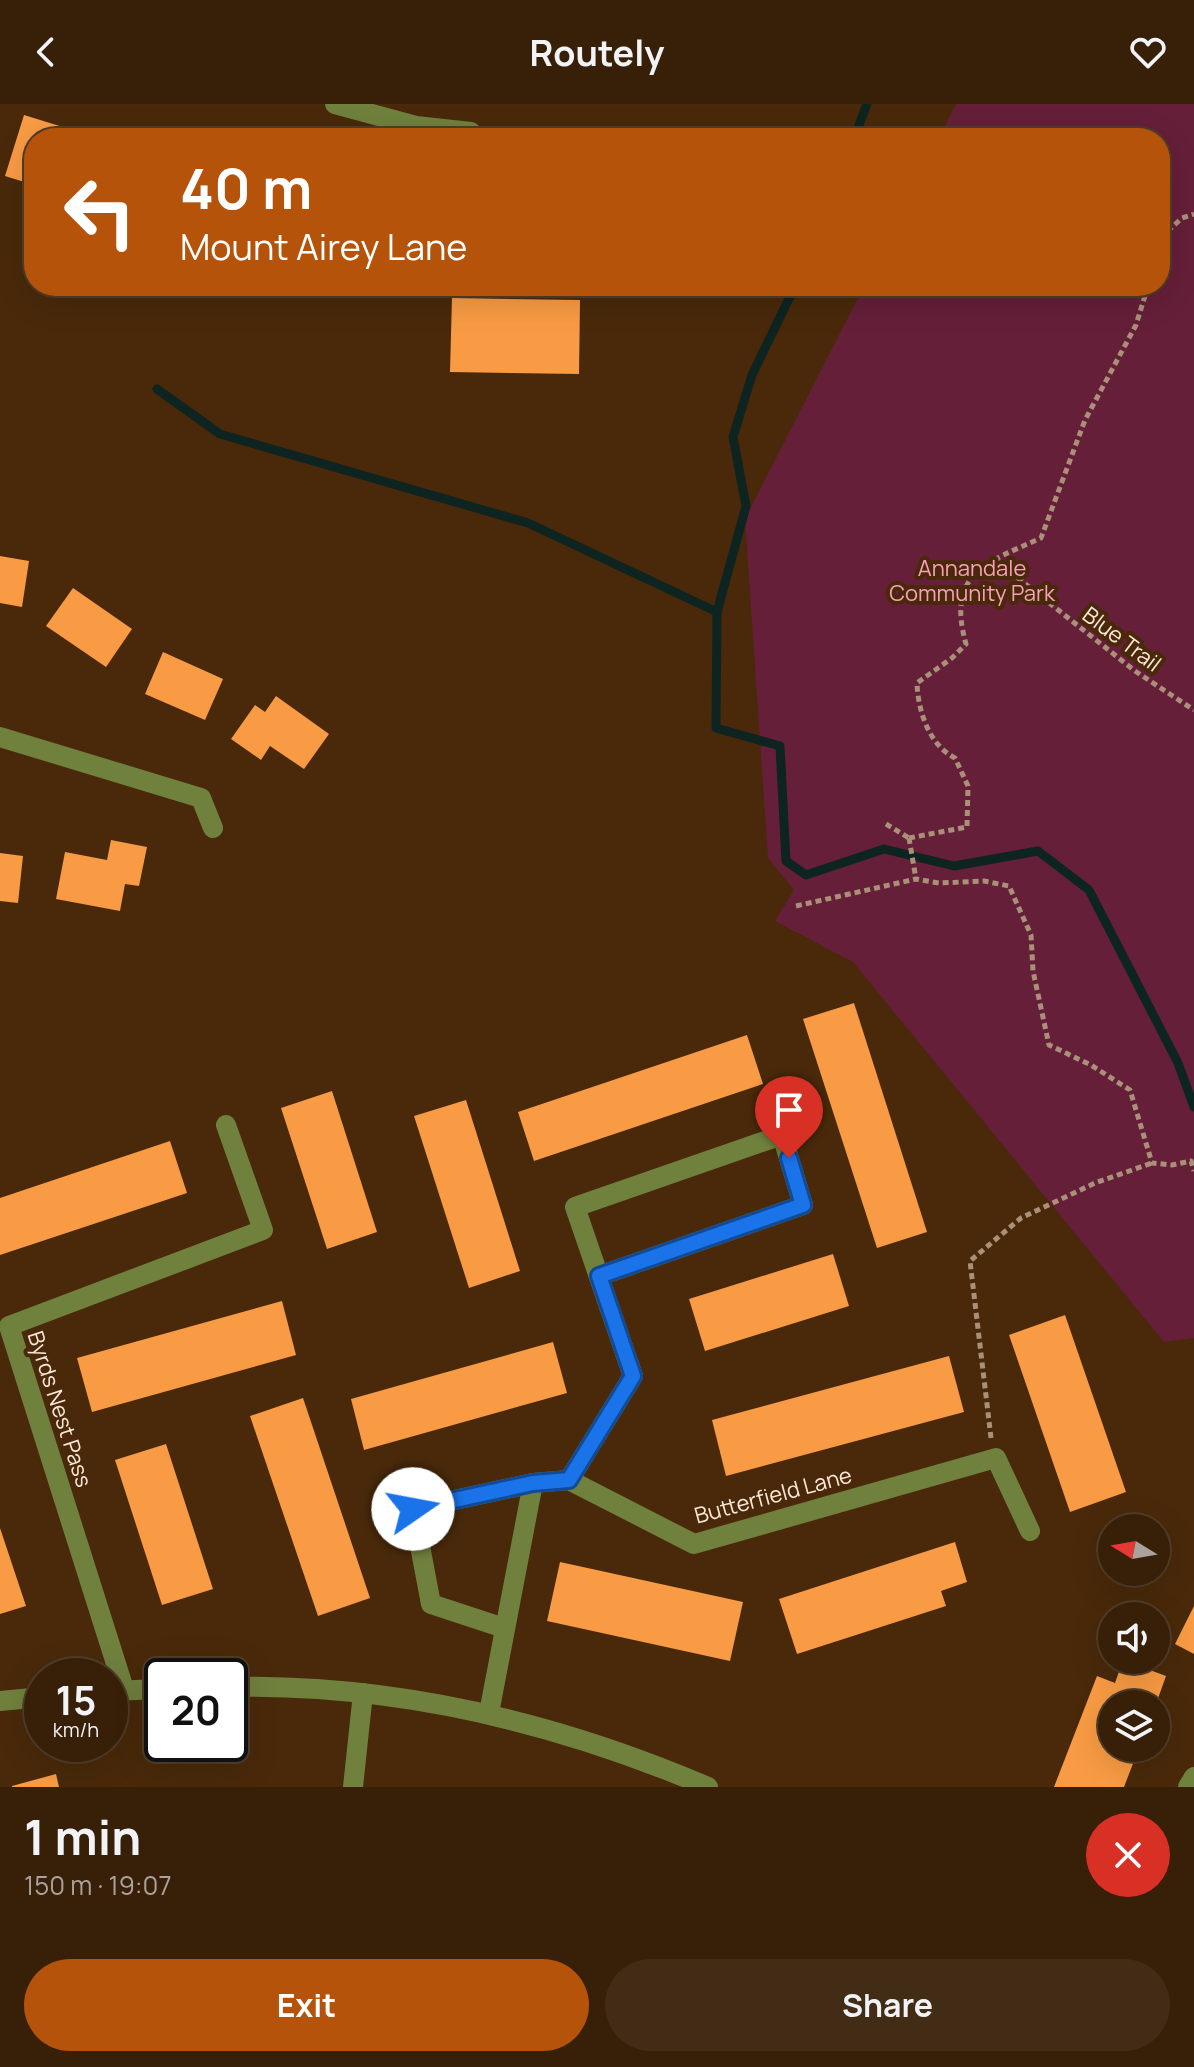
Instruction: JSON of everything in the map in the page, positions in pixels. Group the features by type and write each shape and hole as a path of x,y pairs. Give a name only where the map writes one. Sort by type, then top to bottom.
{"street":[{"path":"335,104 434,128"},
{"path":"0,737 201,798 213,828"},
{"name":"Byrds Nest Pass","path":"108,1658 9,1326 263,1230 226,1125"},
{"path":"504,1628 431,1604 413,1509 533,1483 569,1480 633,1376 575,1207 782,1135 803,1205 599,1276"},
{"path":"996,1458 1030,1531"},
{"name":"Butterfield Lane","path":"569,1480 694,1544 996,1458"},
{"path":"489,1713 533,1483"},
{"path":"248,1688 363,1693 458,1705 553,1729 637,1756 708,1787"},
{"path":"353,1787 363,1693"},
{"path":"0,1701 24,1699"},
{"path":"1188,1787 1194,1777"}],"path":[{"path":"1170,229 1182,218 1194,214"},
{"path":"886,824 909,838 967,827 968,786 955,758 941,751 918,706 917,683 966,644 960,624 962,591 968,580 994,559 1041,538 1085,420 1136,325 1145,296"},
{"name":"Blue Trail","path":"994,559 1135,671 1194,710"},
{"path":"909,838 916,879"},
{"path":"796,906 916,879 939,883 984,881 1009,886 1031,935 1033,971 1049,1045 1091,1065 1130,1090 1152,1163"},
{"path":"996,1458 986,1412 970,1261 1021,1218 1095,1183 1152,1163 1172,1165 1192,1160 1194,1171"}],"green space":[{"name":"Annandale Community Park","path":"956,104 1194,104 1194,1338 1164,1342 853,962 775,921 794,890 768,858 745,519 859,296 1170,296 1170,128 944,128"}],"building":[{"path":"24,115 66,128 24,128 24,182 5,176"},
{"path":"452,298 580,300 579,374 450,372"},
{"path":"0,556 29,561 22,607 0,603"},
{"path":"73,588 132,629 106,667 46,626"},
{"path":"163,652 223,679 205,720 145,694"},
{"path":"276,696 329,734 304,769 270,746 261,760 231,739 255,705 265,712"},
{"path":"111,840 147,847 139,886 125,884 120,911 56,899 65,852 107,860"},
{"path":"0,853 23,856 18,903 0,901"},
{"path":"854,1003 927,1232 877,1248 803,1019"},
{"path":"747,1035 763,1084 534,1161 518,1112"},
{"path":"332,1091 377,1232 327,1249 281,1108"},
{"path":"466,1100 520,1271 469,1288 414,1116"},
{"path":"170,1141 187,1193 0,1255 0,1198"},
{"path":"833,1254 849,1306 705,1351 689,1299"},
{"path":"282,1301 296,1355 92,1412 77,1358"},
{"path":"1065,1315 1126,1492 1070,1512 1009,1335"},
{"path":"553,1342 567,1393 364,1450 351,1399"},
{"path":"949,1356 964,1412 726,1476 712,1420"},
{"path":"303,1398 370,1598 318,1616 250,1416"},
{"path":"166,1444 213,1589 162,1605 115,1460"},
{"path":"0,1528 26,1606 0,1614"},
{"path":"955,1542 967,1582 941,1591 946,1606 797,1654 779,1599"},
{"path":"560,1562 743,1602 730,1661 547,1621"},
{"path":"1194,1606 1194,1654 1175,1644"},
{"path":"1118,1674 1166,1676 1161,1690 1098,1690 1098,1762 1134,1762 1124,1787 1054,1787 1097,1676 1115,1683"},
{"path":"56,1774 59,1787 12,1787 12,1786"}],"waterway":[{"path":"858,128 867,104"},
{"path":"717,612 746,506 733,437 752,375 790,296"},
{"path":"157,389 220,434 528,523 717,612 716,728 780,746 786,861 806,875 884,849 954,866 1038,851 1089,890 1178,1063 1194,1107"}],"route":[{"path":"413,1509 533,1483 569,1480 633,1376 599,1276 803,1205 789,1158"}]}
